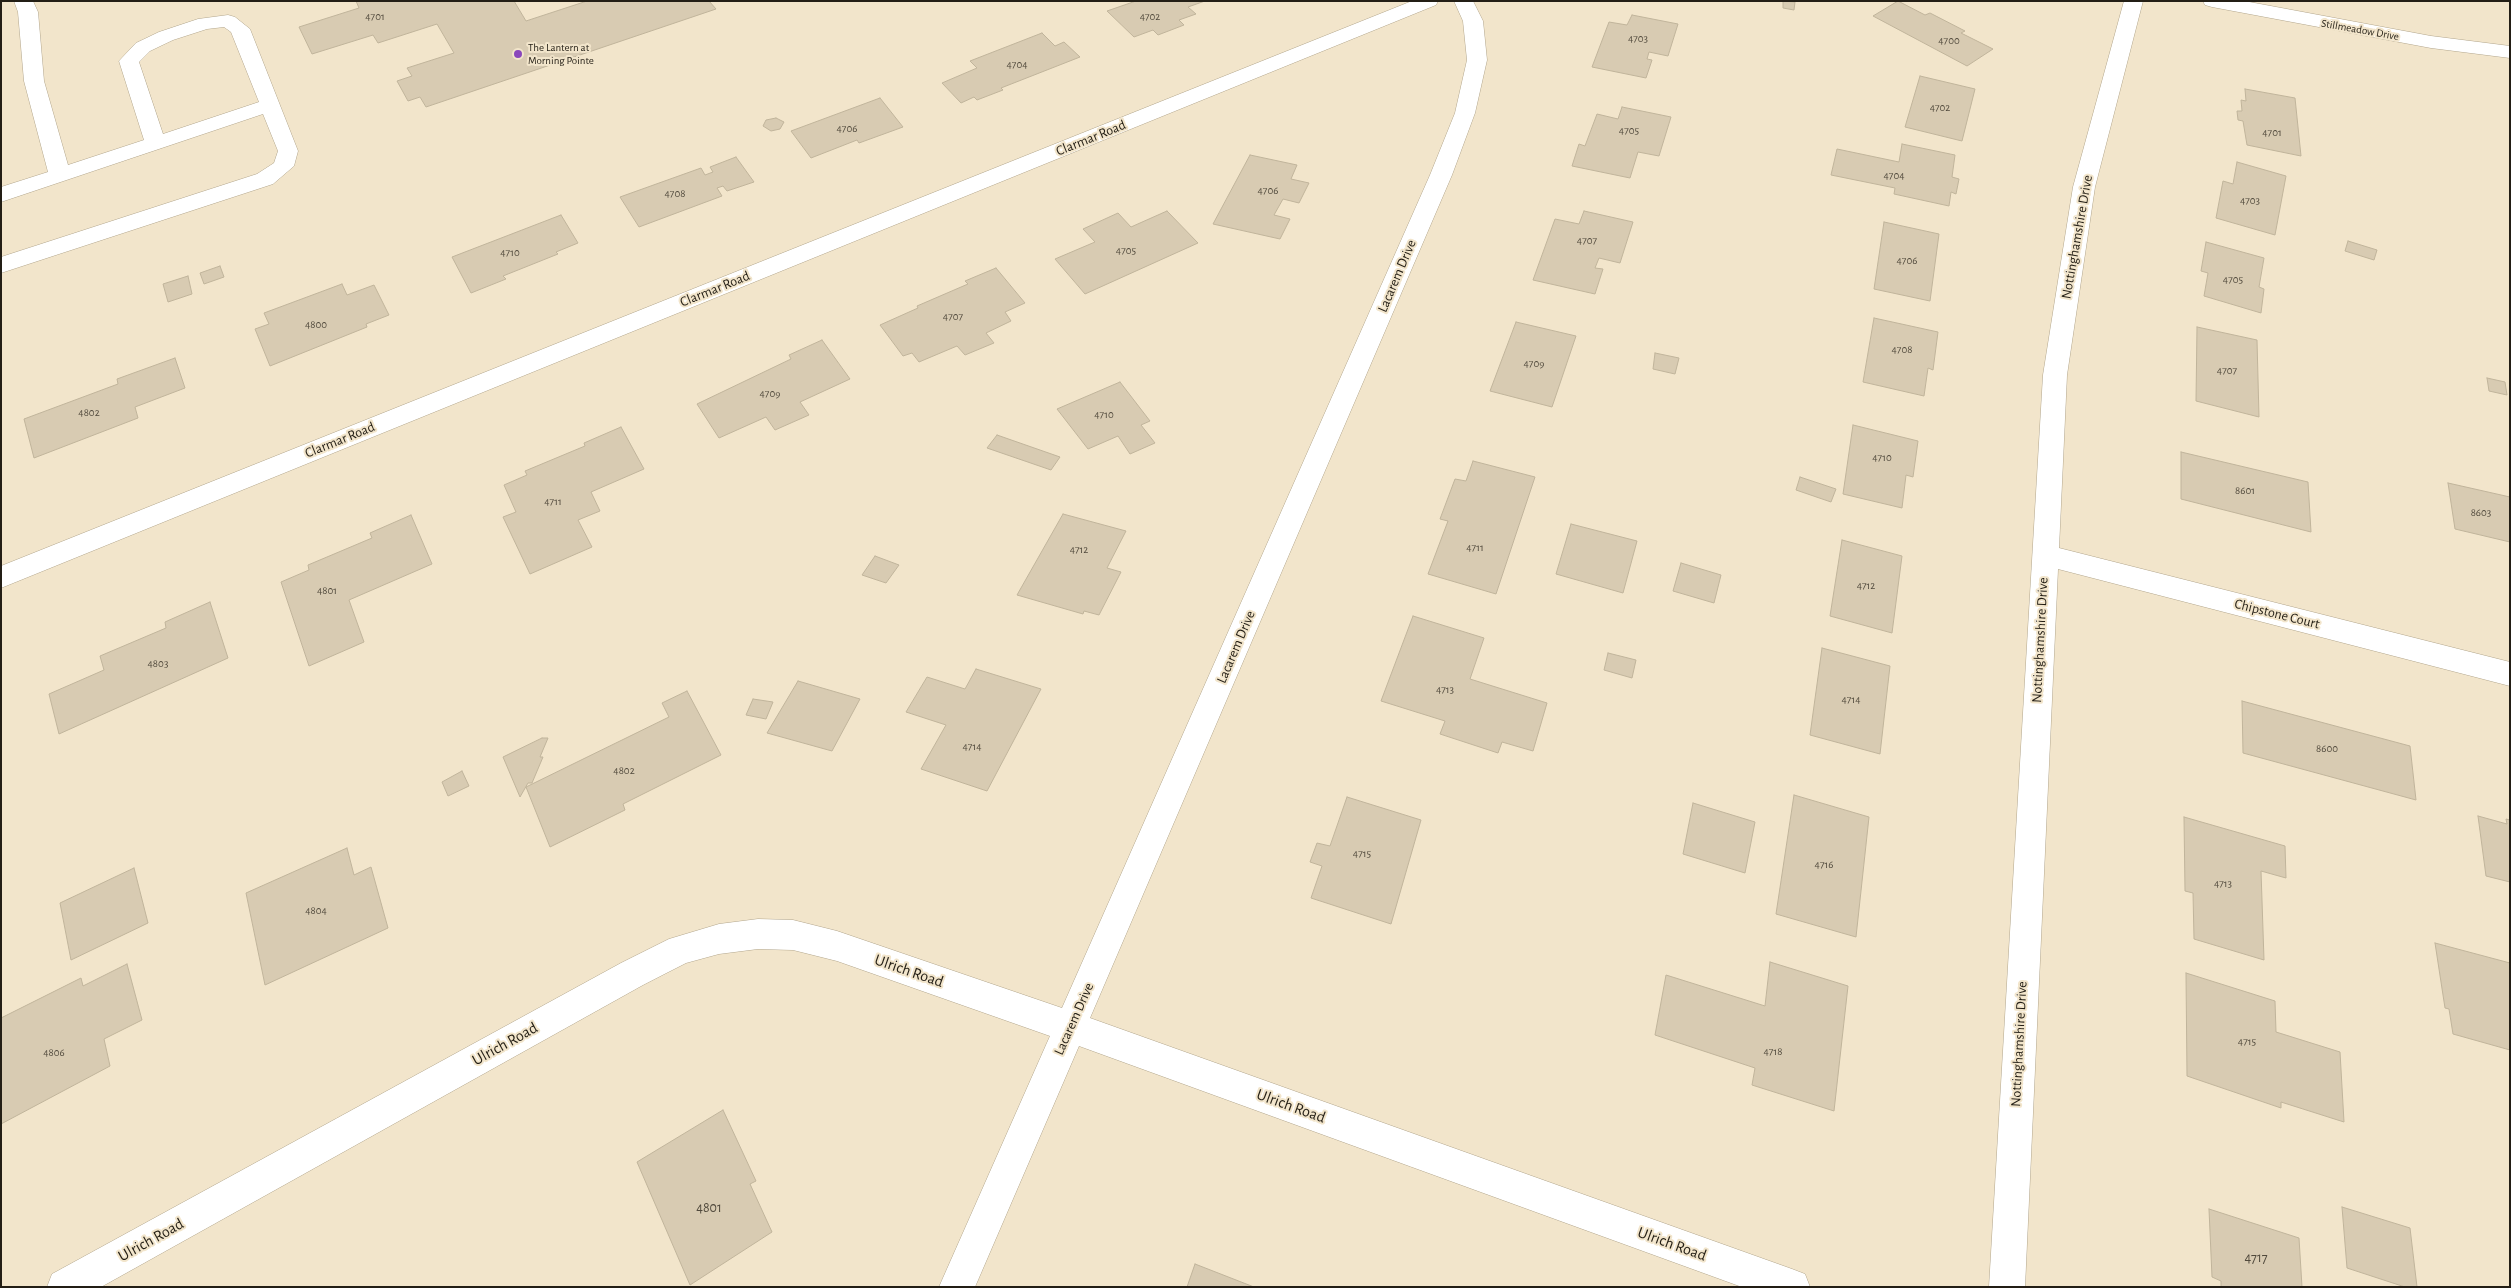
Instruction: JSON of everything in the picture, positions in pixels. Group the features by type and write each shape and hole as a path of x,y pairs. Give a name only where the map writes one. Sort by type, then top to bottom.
{"street":[{"path":"23,1 28,12 34,81 60,175"},
{"name":"Clarmar Road","path":"1,576 1429,1"},
{"name":"Lacarem Drive","path":"957,1287 1441,175 1472,88 1477,60 1473,21 1464,1"},
{"name":"Nottinghamshire Drive","path":"2007,1287 2044,555 2055,375 2084,187 2134,1"},
{"name":"Stillmeadow Drive","path":"2212,1 2431,42 2510,52"},
{"path":"1,264 265,179 283,166 288,151 240,30 228,21 197,25 166,36 143,47 129,61 156,144"},
{"path":"1,195 270,105"},
{"name":"Chipstone Court","path":"2044,555 2510,674"},
{"name":"Ulrich Road","path":"65,1287 632,974 680,950 719,939 758,934 793,935 837,946 1071,1027 1792,1287"}],"building":[{"name":"The Lantern at Morning Pointe","path":"356,1 514,1 526,21 587,1 709,1 716,9 426,107 420,97 408,101 397,81 412,76 407,68 454,53 437,24 378,43 373,35 312,54 299,27 359,8"},
{"path":"1136,1 1205,1 1188,7 1196,14 1179,20 1184,25 1158,35 1153,30 1134,37 1107,11"},
{"path":"1783,1 1795,2 1794,10 1783,8"},
{"path":"1898,1 1925,15 1930,13 1965,31 1961,33 1993,49 1967,66 1873,16"},
{"path":"1632,15 1678,24 1668,56 1649,52 1647,59 1652,60 1646,78 1592,67 1609,22 1627,25"},
{"path":"1042,33 1055,46 1064,42 1080,57 1001,88 1003,90 977,100 974,97 961,103 942,83 977,68 970,61"},
{"path":"1920,76 1975,89 1962,141 1905,127"},
{"path":"2245,89 2295,98 2301,156 2247,145 2243,121 2238,120 2237,111 2242,111 2241,100 2246,101"},
{"path":"880,98 903,127 859,143 857,140 811,158 791,131"},
{"path":"1622,107 1671,117 1659,156 1638,152 1630,178 1572,166 1579,144 1585,146 1597,114 1618,119"},
{"path":"776,118 784,122 780,129 771,131 763,126 766,120"},
{"path":"1902,144 1955,155 1952,177 1959,179 1956,194 1951,192 1949,206 1894,194 1895,188 1831,175 1837,149 1899,162"},
{"path":"1250,155 1297,165 1291,179 1309,183 1299,203 1283,199 1274,215 1290,219 1280,239 1213,224"},
{"path":"736,157 754,182 727,191 723,186 717,188 722,196 639,227 620,197 701,168 705,175 713,172 710,167"},
{"path":"2237,162 2286,176 2275,235 2216,218 2223,181 2233,184"},
{"path":"1167,211 1198,243 1085,294 1055,259 1095,242 1083,229 1118,213 1131,227"},
{"path":"1584,211 1633,222 1620,263 1599,258 1595,268 1603,269 1595,294 1533,280 1555,219 1579,224"},
{"path":"561,215 578,243 556,252 558,254 503,276 506,279 471,293 452,257"},
{"path":"1884,222 1939,234 1930,301 1874,289"},
{"path":"2348,241 2377,250 2374,260 2345,251"},
{"path":"2206,242 2264,258 2259,287 2264,289 2261,313 2204,296 2208,273 2201,271"},
{"path":"220,266 224,277 204,284 200,273"},
{"path":"996,268 1025,303 1005,312 1011,321 986,333 994,343 965,355 957,346 919,362 912,353 903,356 880,325 918,308 917,306 968,284 965,281"},
{"path":"188,276 192,294 168,302 163,284"},
{"path":"342,284 347,295 374,285 389,315 366,324 367,327 270,366 255,329 269,324 264,313"},
{"path":"1874,318 1938,332 1933,370 1928,368 1924,396 1863,382"},
{"path":"1516,322 1576,336 1552,407 1490,391"},
{"path":"2197,327 2257,340 2259,417 2196,401"},
{"path":"822,340 850,379 800,402 809,415 775,430 766,417 719,438 697,404 791,359 789,355"},
{"path":"1655,353 1679,358 1675,374 1653,369"},
{"path":"175,358 185,388 135,407 138,418 34,458 24,419 118,384 117,379"},
{"path":"2487,378 2505,382 2507,395 2489,391"},
{"path":"1120,382 1150,421 1141,425 1155,443 1130,454 1118,436 1088,449 1057,409"},
{"path":"1853,425 1918,441 1913,477 1906,475 1902,508 1843,494"},
{"path":"621,427 644,469 591,492 600,511 578,520 592,547 530,574 503,517 516,512 504,485 527,475 525,471 585,446 584,443"},
{"path":"997,435 1060,457 1051,470 987,448"},
{"path":"2181,452 2308,482 2311,532 2181,499"},
{"path":"1473,461 1535,477 1496,594 1428,574 1448,521 1440,519 1455,479 1466,481"},
{"path":"1800,477 1836,489 1831,502 1796,490"},
{"path":"2448,483 2510,497 2510,542 2455,529"},
{"path":"1063,514 1126,531 1107,568 1121,572 1099,615 1084,611 1083,614 1017,595"},
{"path":"411,515 432,564 349,600 364,642 309,666 281,582 309,570 308,565 372,538 370,533"},
{"path":"1571,524 1637,541 1623,593 1556,574"},
{"path":"1842,540 1902,556 1892,633 1830,616"},
{"path":"875,556 899,565 886,583 862,575"},
{"path":"1681,563 1721,575 1714,603 1673,591"},
{"path":"210,602 228,658 59,734 49,694 104,670 100,656 166,628 165,622"},
{"path":"1413,616 1484,638 1470,679 1547,703 1533,751 1502,742 1498,753 1440,734 1445,721 1381,701"},
{"path":"1822,648 1890,666 1880,754 1810,735"},
{"path":"1608,653 1636,660 1632,678 1604,670"},
{"path":"976,669 1041,689 987,791 921,769 946,725 906,712 927,677 965,689"},
{"path":"798,681 860,699 832,751 767,733"},
{"path":"687,691 721,755 623,804 625,810 550,847 526,787 669,717 662,703"},
{"path":"753,699 773,702 766,719 746,715"},
{"path":"2242,701 2410,746 2416,800 2243,753"},
{"path":"542,738 548,738 540,757 543,757 532,783 528,783 520,797 503,757"},
{"path":"462,771 469,786 448,796 442,782"},
{"path":"1794,795 1869,817 1856,937 1776,914"},
{"path":"1347,797 1421,820 1391,924 1311,898 1322,866 1310,862 1317,843 1330,846"},
{"path":"1693,803 1755,822 1745,873 1683,854"},
{"path":"2478,816 2507,824 2506,819 2510,820 2510,882 2486,876"},
{"path":"2184,817 2285,846 2286,878 2261,871 2264,960 2194,939 2193,893 2185,891"},
{"path":"347,848 354,875 371,867 388,928 265,985 246,893"},
{"path":"134,868 148,923 71,960 60,903"},
{"path":"2435,943 2510,963 2510,1050 2453,1034 2449,1009 2445,1008"},
{"path":"1770,962 1848,986 1834,1111 1752,1085 1755,1068 1655,1035 1666,975 1765,1006"},
{"path":"127,964 142,1020 104,1039 110,1066 1,1124 1,1018 81,978 83,986"},
{"path":"2186,973 2275,1001 2276,1032 2340,1052 2344,1122 2281,1102 2281,1108 2187,1076"},
{"path":"723,1110 756,1181 750,1184 772,1232 690,1285 637,1162"},
{"path":"2342,1207 2410,1228 2417,1287 2405,1287 2347,1268"},
{"path":"2209,1209 2299,1238 2302,1287 2221,1287 2221,1281 2212,1277"},
{"path":"1195,1264 1254,1287 1187,1287"}],"place":[{"name":"The Lantern at Morning Pointe","path":"518,54"}]}
